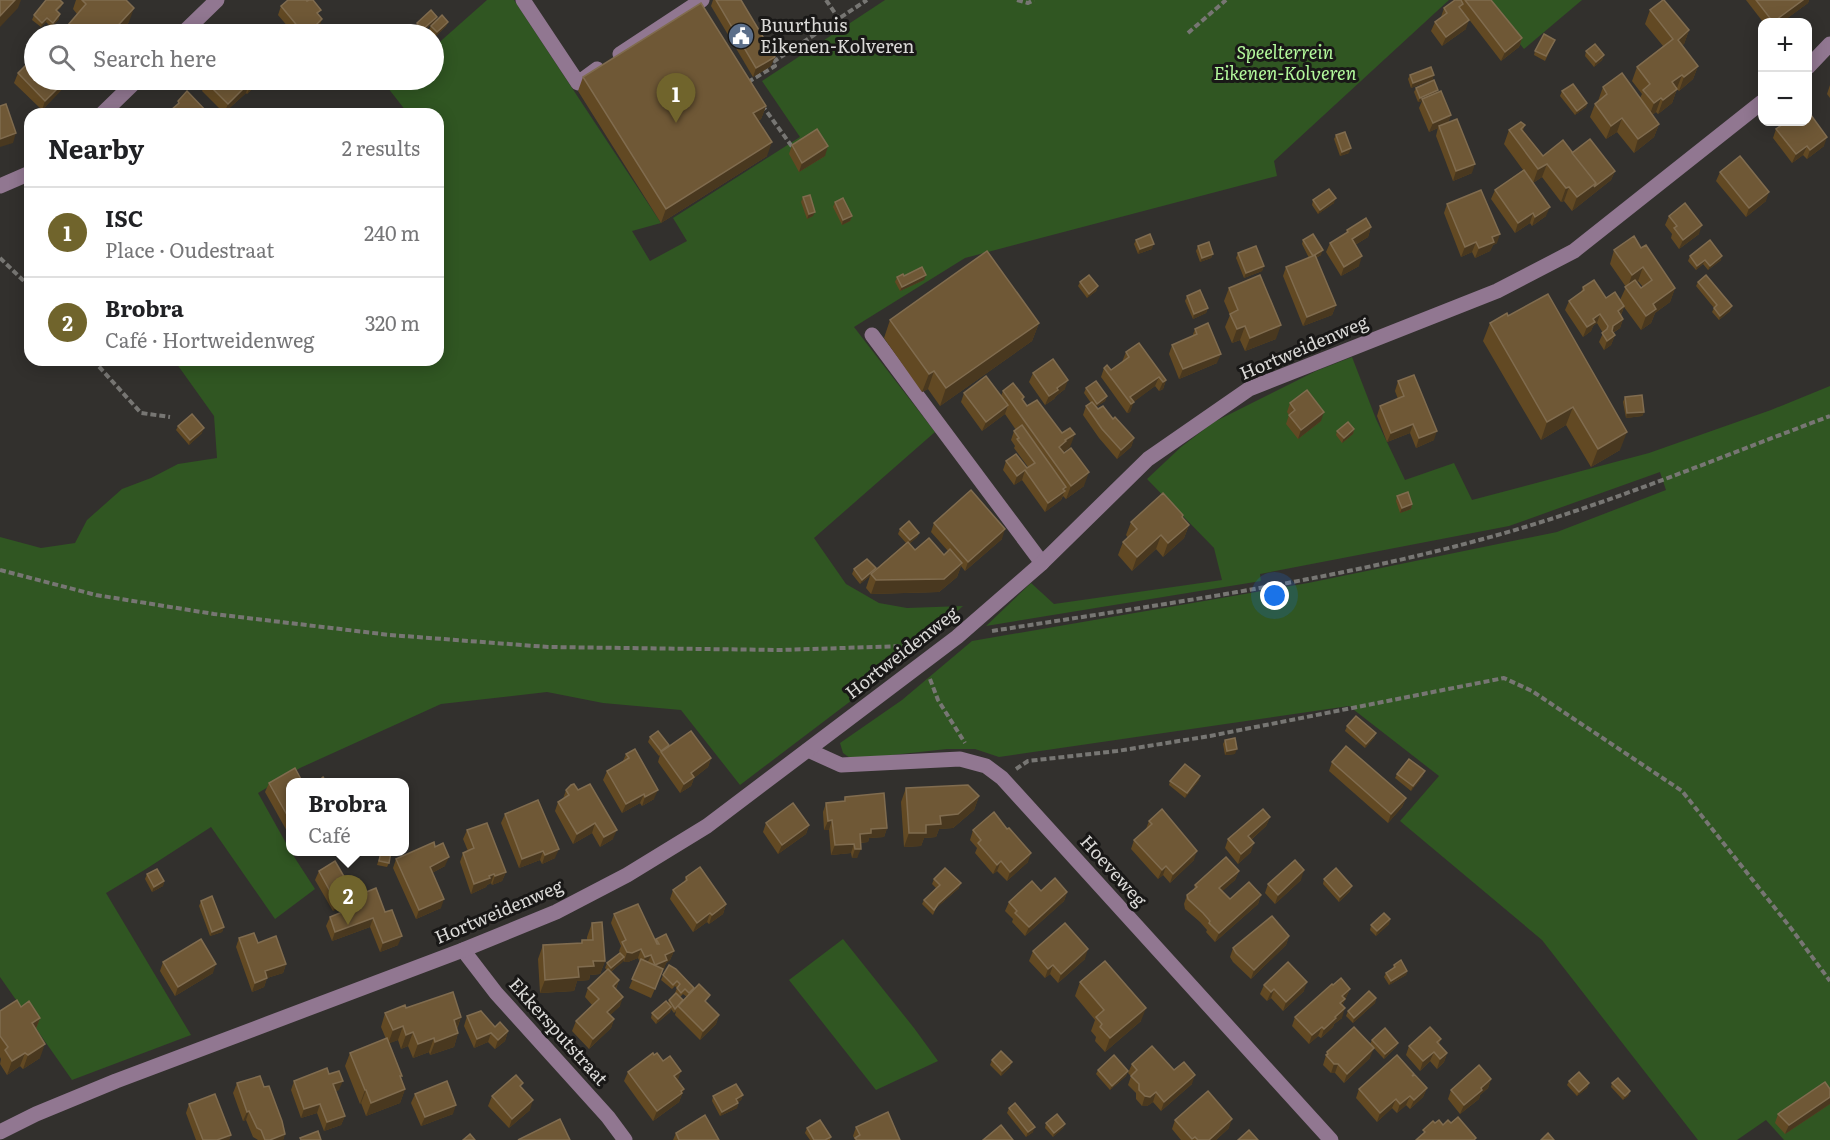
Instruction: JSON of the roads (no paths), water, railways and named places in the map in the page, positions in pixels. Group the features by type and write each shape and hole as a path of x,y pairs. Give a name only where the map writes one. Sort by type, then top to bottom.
{"street":[{"path":"192,24 217,0"},
{"path":"523,0 578,82 702,5"},
{"path":"1812,63 1830,44"},
{"path":"108,108 127,90"},
{"name":"Hortweidenweg","path":"0,1131 116,1081 463,950 556,912 627,875 707,826 957,637 1042,563 1148,459 1249,389 1497,291 1574,250 1758,105"},
{"path":"0,186 24,176"},
{"path":"872,335 1042,563"},
{"name":"Hoeveweg","path":"808,750 841,765 960,759 986,766 1002,778 1331,1140"},
{"name":"Ekkersputstraat","path":"463,950 496,993 608,1117 625,1140"}],"place":[{"name":"Buurthuis Eikenen-Kolveren","path":"741,36"},
{"name":"ISC","path":"676,123"},
{"name":"Brobra","path":"348,925"}],"park label":[{"name":"Speelterrein Eikenen-Kolveren","path":"1285,63"}]}
